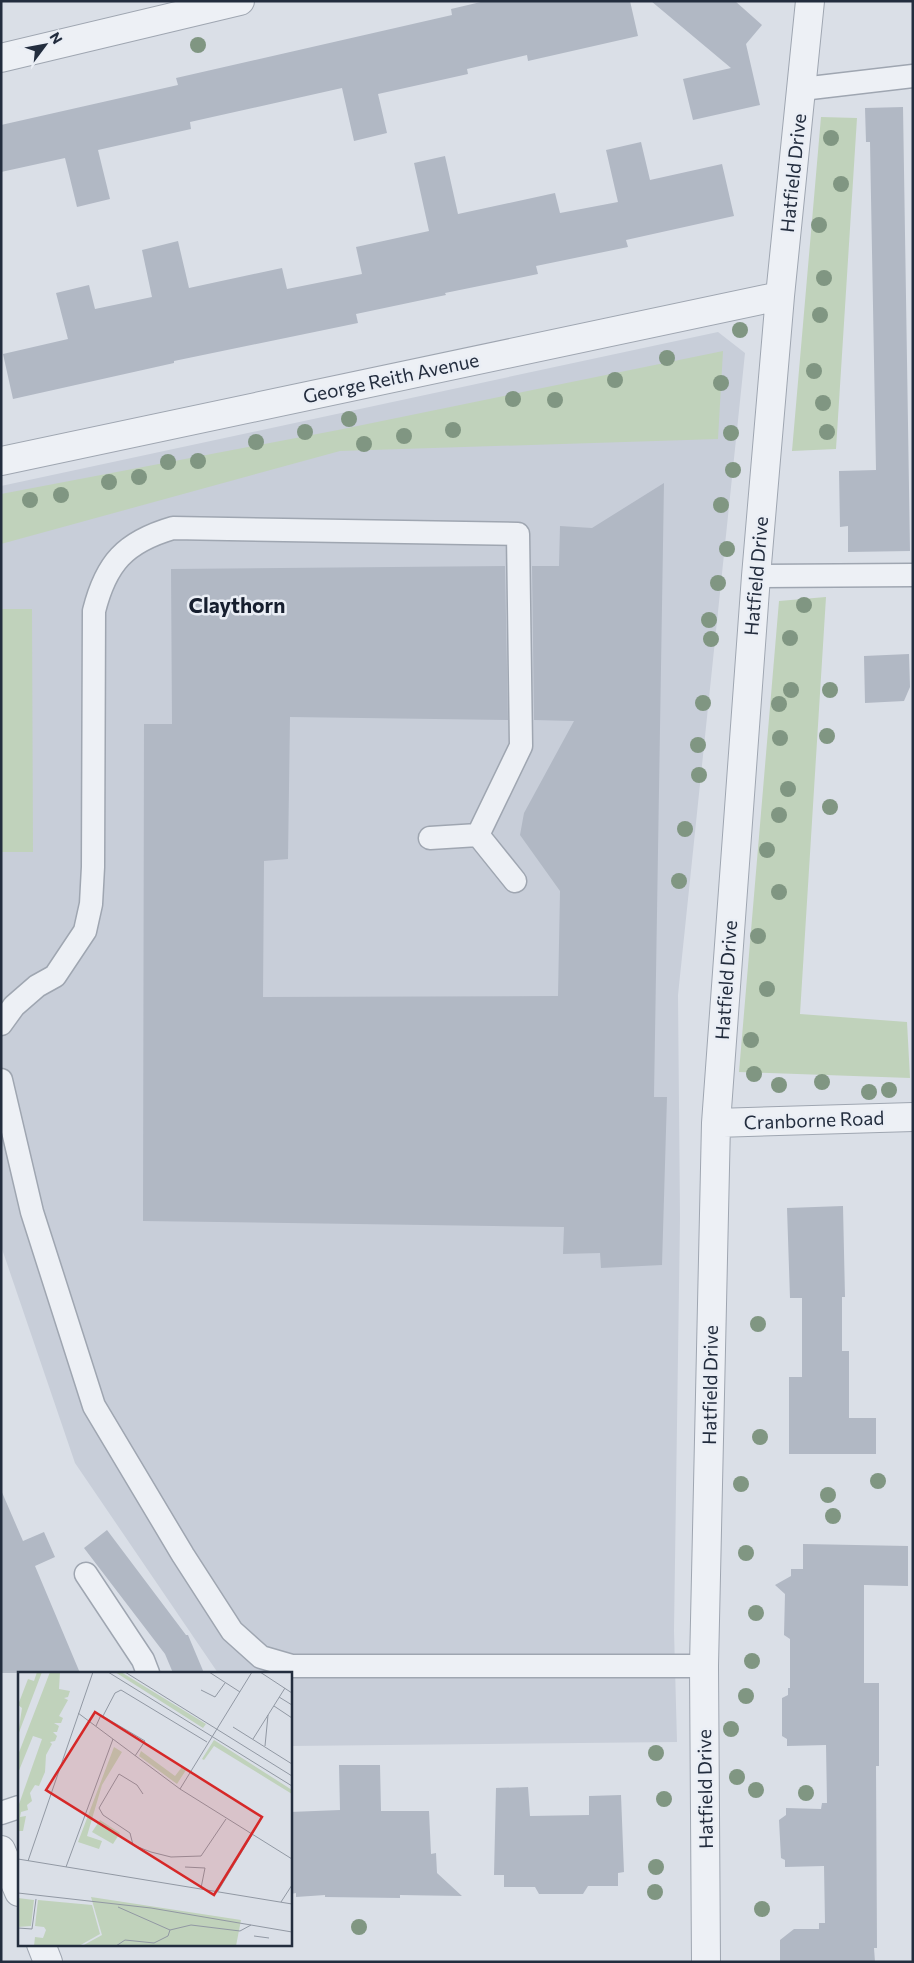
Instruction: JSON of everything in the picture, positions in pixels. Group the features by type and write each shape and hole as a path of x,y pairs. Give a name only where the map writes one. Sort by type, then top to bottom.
{"street":[{"path":"1,58 240,1"},
{"name":"Hatfield Drive","path":"706,1962 704,1666 716,1123 756,576 780,296 810,1"},
{"name":"George Reith Avenue","path":"1,461 780,296"},
{"name":"Cranborne Road","path":"716,1123 913,1117"},
{"path":"1,1850 18,1890"},
{"path":"42,1946 48,1962"}],"lane":[{"path":"802,89 913,76"},
{"path":"1,1024 20,1001 37,986 55,976 85,931 91,904 93,867 94,610 100,587 110,566 132,546 150,534 173,528 518,534 522,746 478,835"},
{"path":"756,576 913,575"},
{"path":"430,838 478,835"},
{"path":"478,835 515,881"},
{"path":"1,1080 32,1212 94,1406 182,1555 232,1631 261,1657 292,1666 704,1666"},
{"path":"86,1574 143,1660 148,1672"},
{"path":"1,1813 18,1807"}],"shaded area":[{"path":"718,332 745,353 678,995 680,1218 674,1631 677,1742 291,1746 291,1672 217,1672 75,1463 1,1246 1,486"}],"green space":[{"path":"821,117 857,118 836,449 792,451"},
{"path":"723,351 718,439 340,451 1,544 1,494 338,430"},
{"path":"826,597 800,1014 907,1022 910,1078 739,1072 779,601"},
{"path":"1,609 32,609 33,852 1,852"}],"building":[{"path":"485,1 630,1 638,36 528,61 527,55 467,69 468,74 378,94 387,133 354,141 342,88 190,122 191,129 98,150 110,199 77,207 65,158 1,172 1,125 178,85 176,78 452,15 451,9"},
{"path":"651,1 735,1 762,25 746,44 760,105 693,120 683,79 731,68"},
{"path":"903,107 910,551 848,552 848,526 840,527 839,471 876,470 870,142 866,142 865,108"},
{"path":"641,142 650,180 722,164 734,216 626,240 628,247 536,266 538,274 356,314 358,323 174,361 174,363 13,399 3,354 68,339 56,293 89,285 95,309 152,297 142,250 178,241 189,288 282,268 287,289 362,274 356,247 429,231 414,163 445,156 458,214 555,193 560,213 618,202 606,150"},
{"path":"664,483 654,1097 667,1097 662,1265 601,1268 600,1253 563,1254 564,1227 143,1221 144,724 172,724 171,569 505,566 508,720 290,717 288,859 264,861 263,997 558,996 560,891 520,835 524,813 574,721 534,720 532,566 559,566 560,526 592,528"},
{"path":"909,654 910,687 904,701 865,703 864,656"},
{"path":"843,1206 845,1297 842,1297 842,1351 849,1351 849,1418 876,1418 876,1454 789,1454 789,1377 802,1377 802,1298 790,1298 787,1208"},
{"path":"1,1490 23,1541 44,1532 55,1557 35,1566 80,1672 1,1673"},
{"path":"107,1530 186,1635 188,1635 204,1672 173,1672 165,1654 84,1548"},
{"path":"803,1544 908,1546 908,1586 864,1585 864,1683 879,1683 879,1766 876,1766 877,1948 874,1948 875,1962 780,1962 780,1940 794,1929 819,1929 819,1923 825,1923 824,1866 785,1867 785,1860 781,1858 779,1820 786,1815 786,1808 821,1809 822,1803 827,1803 826,1745 787,1746 787,1739 782,1736 782,1698 788,1695 788,1688 790,1688 790,1639 784,1635 785,1594 775,1585 791,1576 791,1569 803,1569"},
{"path":"339,1765 380,1765 381,1811 429,1811 431,1854 436,1853 437,1873 462,1896 400,1895 400,1898 325,1897 325,1895 296,1897 296,1893 291,1894 291,1812 340,1810"},
{"path":"528,1787 530,1816 589,1815 589,1796 621,1795 624,1872 618,1873 618,1886 588,1886 583,1894 539,1894 535,1887 504,1887 504,1875 494,1875 496,1788"}],"district":[{"name":"Claythorn","path":"237,606"}]}
